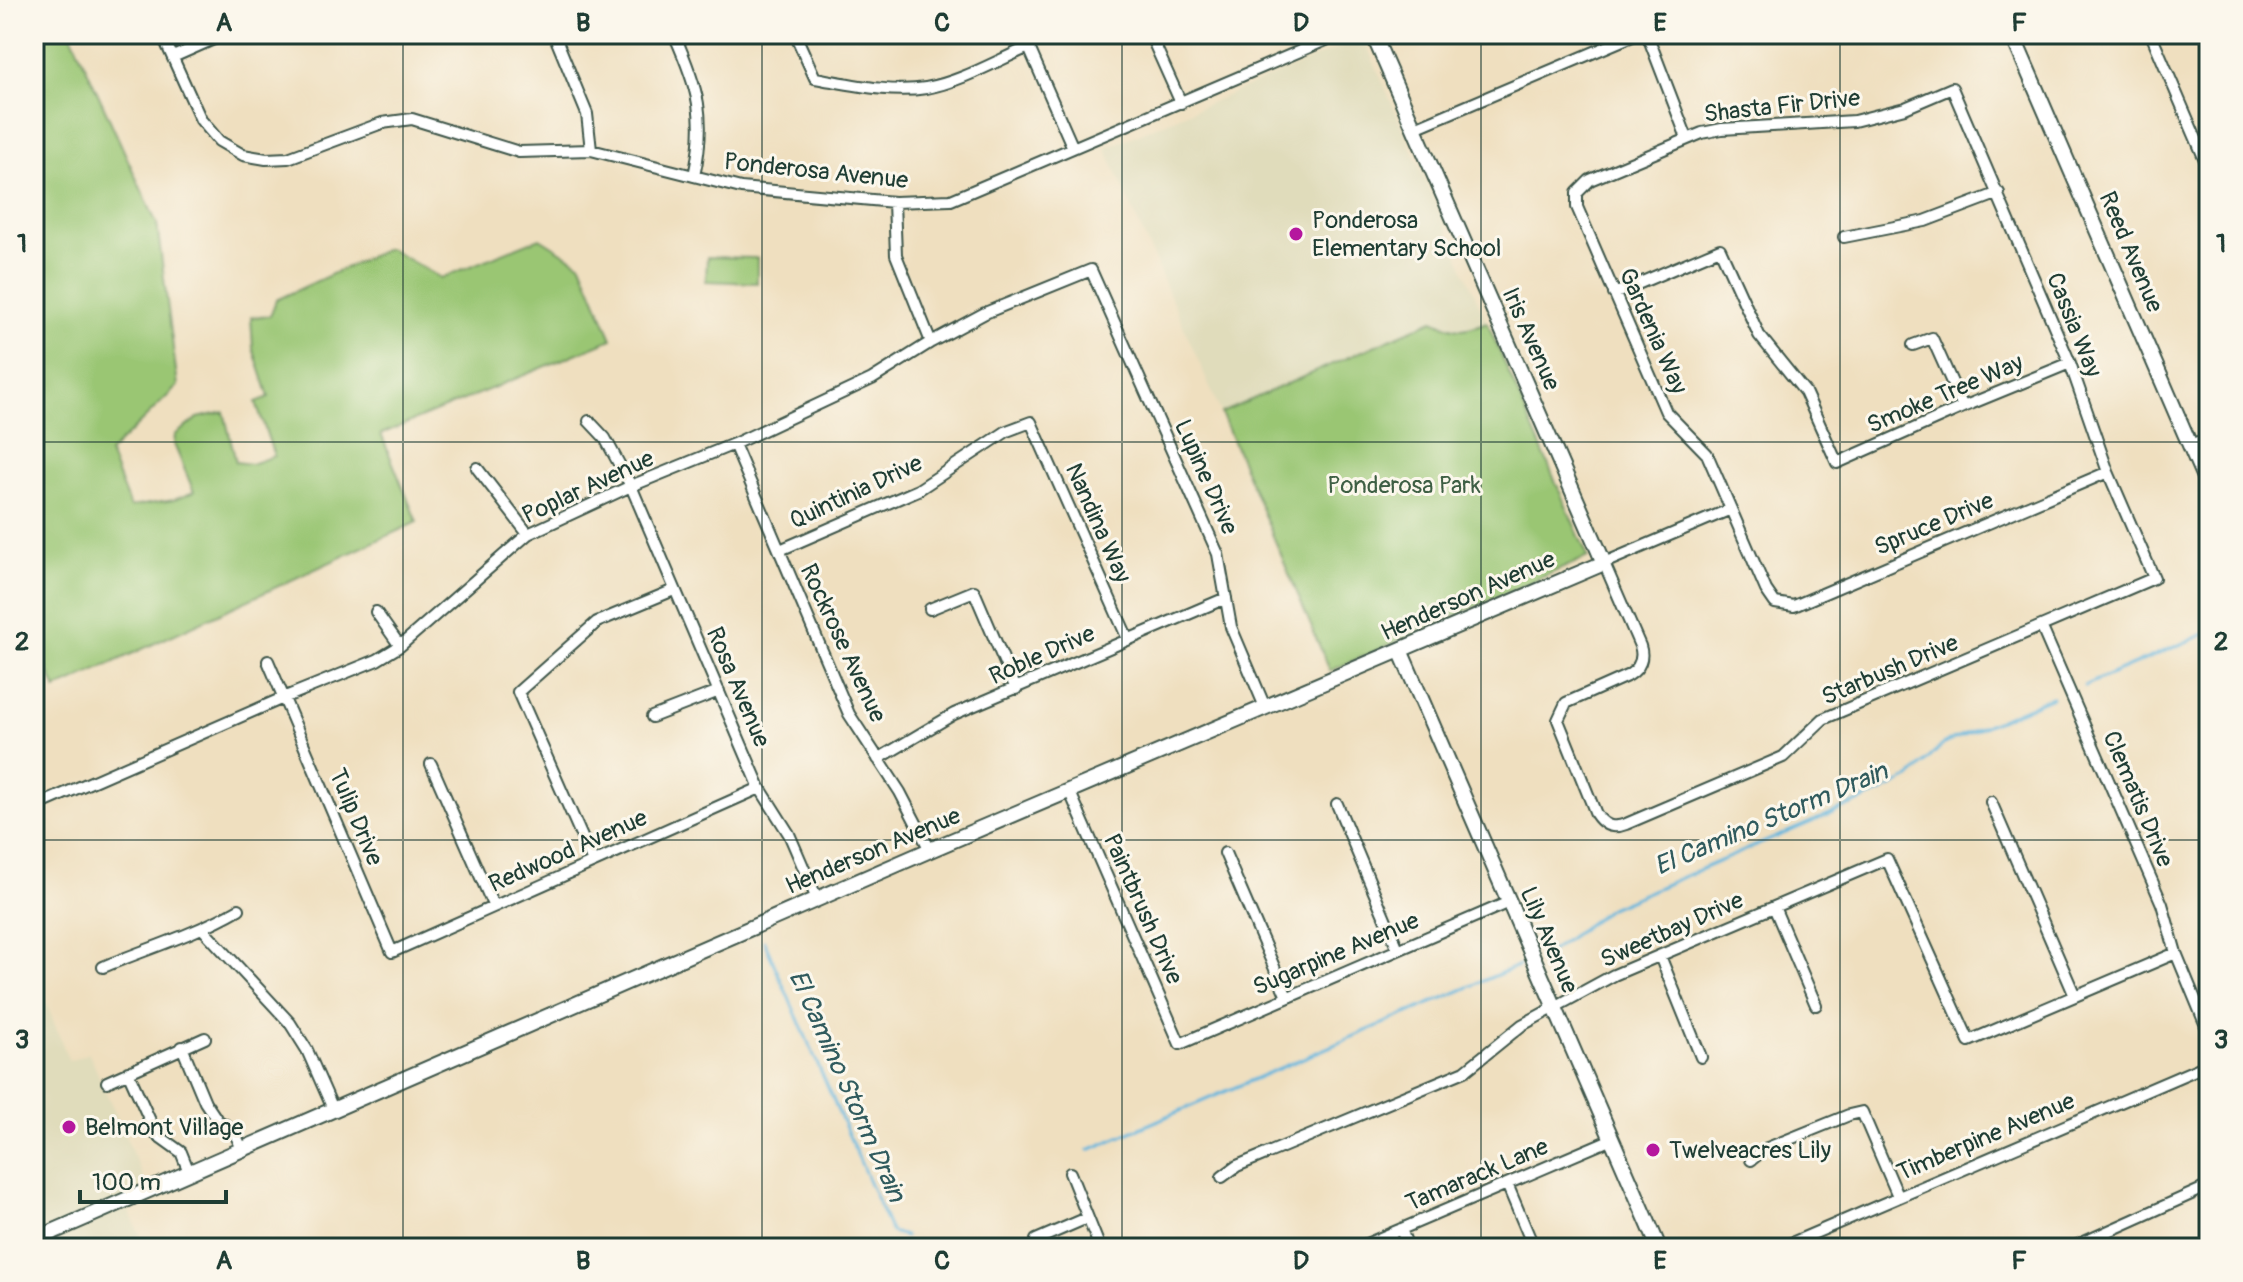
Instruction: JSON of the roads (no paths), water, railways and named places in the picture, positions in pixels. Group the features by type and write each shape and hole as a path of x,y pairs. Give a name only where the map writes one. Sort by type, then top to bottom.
{"street":[{"name":"Ponderosa Avenue","path":"162,34 195,109 209,131 243,155 266,159 288,158 382,123 402,119 430,123 519,152 591,150 741,188 894,202 951,200 1340,34"},
{"path":"173,57 225,34"},
{"path":"554,34 587,114 591,150"},
{"path":"674,34 694,86 702,120 701,144 694,176"},
{"path":"795,34 815,78 908,90 953,80 1029,47"},
{"path":"1023,34 1073,148"},
{"path":"1150,34 1181,103"},
{"name":"Iris Avenue","path":"1373,34 1640,646 1640,663 1629,675 1566,703 1559,712 1558,724 1565,743 1596,814 1607,825"},
{"path":"1415,128 1637,34"},
{"path":"1647,34 1687,138"},
{"name":"Reed Avenue","path":"2012,34 2199,457 2209,489"},
{"path":"2151,34 2209,169"},
{"name":"Shasta Fir Drive","path":"1577,193 1590,180 1687,138 1722,129 1854,121 1905,108 1952,88"},
{"name":"Cassia Way","path":"1952,88 2070,363 2108,472 2154,578"},
{"name":"Gardenia Way","path":"1577,193 1577,207 1666,412 1707,454 1766,590 1775,603"},
{"path":"1844,237 1925,221 1999,193"},
{"path":"894,202 896,255 931,342"},
{"name":"Smoke Tree Way","path":"1614,294 1720,249 1759,335 1805,392 1837,463 2070,363"},
{"name":"Poplar Avenue","path":"34,807 377,660 400,646 528,534 631,486 734,444 872,379 985,313 1091,270"},
{"name":"Lupine Drive","path":"1091,270 1218,554 1231,627 1265,707"},
{"path":"1913,345 1932,338 1963,407"},
{"name":"Rosa Avenue","path":"589,421 605,438 631,486 760,788 789,834 817,899"},
{"name":"Quintinia Drive","path":"780,550 918,490 1007,431 1031,422"},
{"name":"Nandina Way","path":"1031,422 1128,639"},
{"path":"2199,457 2209,438"},
{"name":"Rockrose Avenue","path":"734,444 849,714 900,792 930,850"},
{"path":"477,468 528,534"},
{"name":"Spruce Drive","path":"1775,603 1794,606 2108,472"},
{"name":"Henderson Avenue","path":"34,1240 1069,790 1731,509"},
{"name":"Starbush Drive","path":"1607,825 1618,827 1626,824 1783,757 1823,719 2154,578"},
{"path":"593,862 518,692 597,622 674,590"},
{"path":"930,609 974,591 1016,689"},
{"name":"Roble Drive","path":"878,759 954,714 1226,598"},
{"path":"376,612 400,646"},
{"name":"Clematis Drive","path":"2042,628 2162,904 2176,953 2209,1033"},
{"name":"Lily Avenue","path":"1400,650 1659,1248"},
{"name":"Tulip Drive","path":"268,661 392,952"},
{"path":"652,717 719,691"},
{"path":"431,764 493,905"},
{"name":"Redwood Avenue","path":"392,952 760,788"},
{"name":"Paintbrush Drive","path":"1069,790 1180,1044"},
{"path":"1991,802 2075,996 2176,953"},
{"path":"1337,804 1398,949"},
{"path":"1225,853 1287,997"},
{"name":"Sweetbay Drive","path":"1222,1177 1237,1166 1465,1071 1522,1025 1614,975 1887,859 1969,1041 2075,996"},
{"name":"Sugarpine Avenue","path":"1180,1044 1509,902"},
{"path":"1774,907 1816,1005"},
{"path":"103,967 203,929 239,909"},
{"path":"203,929 290,1023 307,1050 333,1109"},
{"path":"1660,956 1701,1057"},
{"path":"107,1082 205,1038"},
{"path":"182,1047 205,1102 217,1120 233,1129 242,1149"},
{"name":"Timberpine Avenue","path":"1780,1248 2209,1064"},
{"path":"128,1072 156,1134 181,1152 189,1172"},
{"path":"1751,1160 1765,1149 1862,1112 1898,1196"},
{"name":"Tamarack Lane","path":"1357,1248 1612,1139"},
{"path":"1070,1173 1100,1248"},
{"path":"1507,1184 1534,1248"},
{"path":"2071,1248 2209,1186"},
{"path":"1036,1240 1087,1218"},
{"path":"1401,1229 1408,1248"}],"waterway":[{"name":"El Camino Storm Drain","path":"2084,686 2209,632"},
{"name":"El Camino Storm Drain","path":"1547,954 1610,908 1884,791 1910,778 1943,744 2052,697"},
{"name":"El Camino Storm Drain","path":"764,941 891,1232 905,1236"},
{"name":"El Camino Storm Drain","path":"1089,1150 1520,965"}],"place":[{"name":"Ponderosa Elementary School","path":"1296,234"},
{"name":"Belmont Village","path":"69,1127"},
{"name":"Twelveacres Lily","path":"1653,1150"}],"park label":[{"name":"Ponderosa Park","path":"1404,485"}]}
